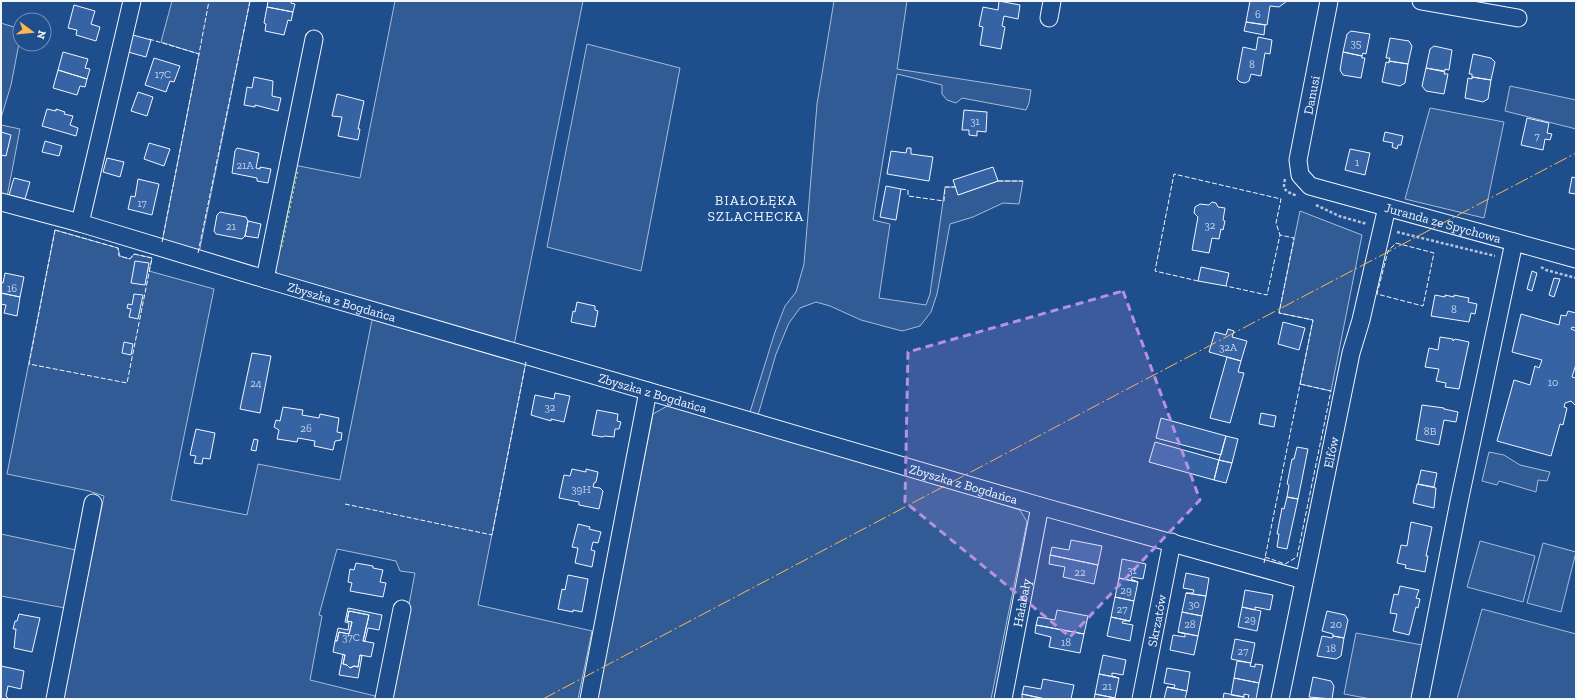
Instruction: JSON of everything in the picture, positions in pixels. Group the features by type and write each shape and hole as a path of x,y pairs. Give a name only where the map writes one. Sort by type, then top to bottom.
{"street":[{"path":"80,223 132,1"},
{"name":"Danusi","path":"1304,191 1298,160 1329,1"},
{"path":"1421,1 1518,18"},
{"path":"265,279 314,39"},
{"name":"Juranda ze Spychowa","path":"1304,191 1387,207 1512,250 1576,260"},
{"name":"Zbyszka z Bogdańca","path":"1,202 80,223 265,279 1040,506 1304,580"},
{"name":"Elfów","path":"1280,699 1351,354 1361,320 1387,207"},
{"path":"1420,699 1459,502 1512,250"},
{"path":"589,699 648,391"},
{"path":"55,699 93,503"},
{"name":"Hałabały","path":"1003,699 1040,506"},
{"name":"Skrzatów","path":"1140,699 1172,542"},
{"path":"384,699 402,609"}],"path":[{"path":"1286,172 1283,186 1285,190 1304,191"},
{"path":"1312,203 1339,216 1489,255 1512,250"},
{"path":"1538,265 1546,270 1576,278"}],"highlighted area":[{"path":"1123,291 1200,500 1070,637 905,502 908,352"}],"shaded area":[{"path":"172,1 250,1 199,253 162,242 199,54 161,42"},
{"path":"395,1 583,1 514,345 279,277 274,268 294,165 360,178"},
{"path":"834,1 907,1 897,69 1031,90 1029,103 1026,110 962,98 956,103 947,100 942,94 942,85 897,74 873,220 890,224 879,298 926,305 930,294 945,187 956,187 958,195 998,181 1023,181 1019,204 1003,203 973,217 950,224 937,294 931,312 920,326 902,331 861,320 830,306 816,302 800,308 789,323 776,354 758,415 750,412 775,332 785,306 796,292 804,264 817,104"},
{"path":"1,23 12,26 12,52 17,52 11,85 1,118"},
{"path":"587,44 680,68 641,271 547,247"},
{"path":"1510,86 1576,100 1576,129 1505,111"},
{"path":"1430,108 1504,122 1484,218 1405,199"},
{"path":"1,125 20,129 7,197 1,195"},
{"path":"1300,211 1362,235 1331,391 1300,384 1313,320 1279,313"},
{"path":"55,230 118,248 120,256 130,259 134,254 152,258 149,271 214,289 171,500 247,515 258,464 340,480 373,315 526,362 478,605 592,631 578,699 391,699 415,573 400,571 396,561 337,549 319,615 322,616 310,680 375,696 375,699 63,699 104,496 89,491 7,474"},
{"path":"669,405 822,451 895,471 1020,510 1027,522 991,699 596,699 653,414"},
{"path":"1489,452 1504,455 1520,465 1550,472 1547,481 1538,480 1536,492 1499,481 1497,485 1482,481"},
{"path":"1,534 76,550 65,608 1,596"},
{"path":"1480,541 1535,556 1523,602 1467,587"},
{"path":"1543,543 1576,552 1561,612 1527,603"},
{"path":"1482,609 1576,634 1576,699 1457,699"},
{"path":"1356,633 1422,645 1411,699 1371,699 1344,694"}],"building":[{"path":"268,1 291,1 291,3 295,4 293,12 267,7"},
{"path":"999,1 1020,5 1018,19 1004,16 1002,26 1005,27 1001,49 980,45 983,27 979,26 983,7 998,10"},
{"path":"1250,1 1287,1 1279,7 1270,6 1267,25 1246,22"},
{"path":"74,5 95,11 91,24 100,27 96,41 76,35 77,30 68,28"},
{"path":"267,7 293,12 291,21 288,20 284,35 265,31 266,24 264,23"},
{"path":"1246,22 1265,25 1264,35 1244,31"},
{"path":"1351,31 1370,34 1366,54 1363,53 1362,56 1343,52 1347,34"},
{"path":"133,35 151,40 146,57 128,52"},
{"path":"1258,37 1272,40 1270,54 1265,53 1261,76 1251,74 1249,81 1245,83 1240,82 1237,79 1243,47 1256,50"},
{"path":"1390,38 1409,41 1412,46 1408,64 1389,61 1390,58 1386,58"},
{"path":"1434,46 1452,50 1449,70 1445,69 1445,71 1426,68 1430,49"},
{"path":"63,52 88,59 85,68 90,69 87,79 58,70"},
{"path":"1343,52 1365,58 1361,78 1343,75 1340,70"},
{"path":"1473,54 1491,58 1495,62 1491,80 1472,77 1472,74 1469,74"},
{"path":"154,58 180,66 174,82 170,81 166,92 145,85"},
{"path":"1389,61 1408,64 1405,83 1400,86 1382,82 1386,62 1389,63"},
{"path":"1426,68 1448,74 1444,94 1426,91 1422,86"},
{"path":"58,70 87,79 85,87 80,86 77,95 53,88"},
{"path":"254,77 273,81 272,96 281,98 278,111 255,105 255,107 244,105 247,87 252,88"},
{"path":"1472,77 1491,80 1488,99 1483,102 1465,98 1468,78 1472,79"},
{"path":"138,92 153,97 147,116 131,111"},
{"path":"337,94 364,101 358,129 360,129 358,140 338,136 342,117 332,116"},
{"path":"47,109 56,111 56,109 65,112 64,114 73,116 70,125 78,128 76,136 42,126"},
{"path":"964,110 987,112 986,132 977,131 977,136 969,135 969,130 962,130"},
{"path":"1527,118 1549,123 1547,133 1552,134 1550,140 1545,139 1543,150 1521,145"},
{"path":"1,132 11,135 6,156 1,155"},
{"path":"1385,132 1403,136 1401,145 1398,145 1397,149 1392,147 1393,143 1383,141"},
{"path":"45,141 62,146 59,156 42,152"},
{"path":"149,143 170,149 164,166 144,159"},
{"path":"237,148 259,153 256,168 260,169 260,167 271,169 268,183 257,181 257,178 232,173 235,151"},
{"path":"907,148 911,148 911,154 933,157 929,181 887,174 891,151 906,153"},
{"path":"1350,149 1370,153 1365,175 1345,170"},
{"path":"107,158 124,162 120,177 103,172"},
{"path":"993,167 998,181 958,195 953,180"},
{"path":"1572,177 1576,178 1576,194 1569,193"},
{"path":"14,178 30,182 25,199 9,195"},
{"path":"138,179 159,184 152,215 128,209 131,196 135,197"},
{"path":"886,186 901,189 896,220 880,217"},
{"path":"1212,202 1216,203 1218,207 1225,208 1223,230 1221,229 1219,239 1212,238 1209,253 1192,250 1198,217 1194,213 1195,207 1200,204 1209,205"},
{"path":"220,212 246,217 248,221 245,236 242,239 216,234 214,231 217,215"},
{"path":"248,221 261,224 258,238 245,236"},
{"path":"135,261 149,263 145,285 131,283"},
{"path":"1201,267 1229,273 1226,286 1198,281"},
{"path":"1532,271 1537,273 1532,291 1527,289"},
{"path":"5,273 24,277 20,297 1,293 1,282 3,283"},
{"path":"1554,278 1560,279 1554,297 1549,295"},
{"path":"1,293 20,297 17,316 4,313 6,305 1,304"},
{"path":"134,294 143,295 138,319 129,317 131,309 127,308 128,304 132,305"},
{"path":"1435,295 1454,297 1454,295 1469,298 1468,302 1477,304 1475,314 1471,313 1469,322 1431,316"},
{"path":"577,302 595,306 595,310 598,311 595,327 571,322 573,311 575,312"},
{"path":"1568,311 1576,313 1576,328 1572,327 1571,329 1576,331 1576,364 1572,377 1576,378 1576,406 1571,401 1565,403 1564,407 1567,408 1563,425 1560,424 1551,456 1497,441 1514,380 1530,385 1535,366 1539,368 1542,360 1512,352 1521,314 1559,325 1561,315 1566,316"},
{"path":"1283,322 1305,328 1299,350 1278,344"},
{"path":"1228,329 1234,331 1232,337 1247,341 1241,361 1209,352 1215,332 1226,335"},
{"path":"1440,337 1453,339 1453,341 1455,339 1469,342 1459,389 1445,387 1446,383 1436,381 1439,369 1425,367 1429,348 1438,350"},
{"path":"124,342 133,344 131,355 122,353"},
{"path":"252,353 271,356 260,413 240,409"},
{"path":"1227,357 1241,361 1238,372 1244,373 1230,423 1210,418"},
{"path":"555,393 570,396 564,422 551,419 551,421 531,415 535,395 554,399"},
{"path":"1422,405 1444,408 1458,412 1456,422 1444,420 1439,445 1416,440"},
{"path":"283,407 303,410 302,415 319,418 320,414 339,418 337,432 342,433 341,440 335,441 333,450 314,446 315,441 298,438 297,442 277,439 279,430 274,427 276,420 280,421"},
{"path":"597,410 618,414 617,421 621,422 619,429 615,429 614,437 592,435"},
{"path":"1261,413 1276,416 1274,427 1259,424"},
{"path":"1161,418 1226,436 1221,455 1156,438"},
{"path":"196,429 215,433 210,459 203,458 202,464 194,463 196,456 190,455"},
{"path":"1226,436 1238,439 1232,463 1219,460"},
{"path":"254,439 258,440 256,451 251,450"},
{"path":"1155,442 1219,460 1214,480 1149,462"},
{"path":"1297,447 1308,449 1298,499 1287,497 1289,485 1287,484 1292,459 1294,459"},
{"path":"1219,460 1232,463 1226,483 1214,480"},
{"path":"572,469 586,472 586,469 598,472 596,482 594,483 593,487 600,488 603,491 599,509 579,505 579,502 559,498 564,475 570,476"},
{"path":"1421,470 1437,473 1434,487 1418,484"},
{"path":"1417,484 1436,488 1434,508 1413,503"},
{"path":"1287,497 1298,499 1287,549 1277,547 1279,534 1277,534 1282,508 1284,509"},
{"path":"1411,522 1432,527 1426,556 1428,556 1425,572 1405,568 1406,565 1397,563 1401,545 1407,546"},
{"path":"578,524 601,532 598,543 593,542 591,550 595,551 592,567 575,563 578,548 572,547"},
{"path":"1071,540 1102,546 1098,565 1050,555 1052,547 1069,550"},
{"path":"1050,555 1098,565 1094,584 1063,577 1065,567 1049,564"},
{"path":"1122,559 1146,564 1143,579 1132,577 1131,579 1138,582 1119,578"},
{"path":"356,563 373,566 373,568 383,570 380,582 386,583 383,597 350,591 352,583 348,582 350,569 354,570"},
{"path":"1186,573 1209,578 1206,596 1186,593 1193,593 1194,590 1183,588"},
{"path":"568,575 588,579 582,612 558,609 562,589 565,590"},
{"path":"1119,578 1138,582 1134,601 1115,597"},
{"path":"1400,586 1419,590 1416,598 1420,599 1418,608 1416,607 1409,635 1393,631 1397,614 1390,613 1394,594 1398,595"},
{"path":"1245,590 1273,595 1270,610 1255,607 1255,610 1242,607"},
{"path":"1186,593 1206,596 1202,616 1182,612"},
{"path":"1115,597 1134,601 1130,621 1111,617"},
{"path":"1242,607 1261,611 1257,631 1238,627"},
{"path":"348,608 382,615 379,630 368,628 365,641 363,641 369,615 349,611 347,621 352,622 349,634 339,632 337,641 335,641 338,628 348,630 349,623 345,622"},
{"path":"1057,610 1088,616 1084,634 1036,625 1038,617 1055,620"},
{"path":"349,611 369,615 363,641 374,643 371,657 360,655 358,667 354,666 350,668 343,664 345,655 333,652 335,641 337,641 339,632 349,634 352,622 347,621"},
{"path":"1327,611 1345,615 1348,620 1344,638 1333,636 1333,634 1322,631"},
{"path":"1182,612 1202,616 1198,636 1178,632"},
{"path":"19,614 40,618 32,652 14,648 16,629 13,629"},
{"path":"1111,617 1130,621 1123,621 1122,623 1133,625 1130,641 1107,636"},
{"path":"1036,625 1084,634 1080,653 1049,647 1051,637 1035,633"},
{"path":"1178,632 1198,636 1194,655 1170,650 1173,635 1185,637 1185,634"},
{"path":"1322,636 1344,638 1341,656 1336,659 1317,656"},
{"path":"1235,639 1255,643 1251,663 1231,659"},
{"path":"343,654 345,655 343,664 350,668 354,666 358,667 360,655 362,656 358,678 339,675"},
{"path":"1103,655 1126,660 1123,675 1112,673 1112,676 1119,678 1099,674"},
{"path":"1237,661 1251,663 1250,666 1255,667 1255,664 1263,665 1259,683 1234,678"},
{"path":"1,666 24,671 21,689 8,686 6,696 9,699 1,699"},
{"path":"1167,668 1190,672 1187,691 1167,687 1174,688 1175,685 1164,683"},
{"path":"1099,674 1119,678 1115,698 1095,694"},
{"path":"1313,677 1331,681 1334,686 1332,699 1309,697"},
{"path":"1234,678 1259,683 1256,699 1248,699 1249,695 1244,694 1244,697 1231,695"},
{"path":"1043,679 1074,685 1071,699 1045,699 1022,694 1024,686 1041,689"},
{"path":"1167,687 1187,691 1185,699 1164,699"},
{"path":"1224,693 1244,697 1243,699 1223,699"},
{"path":"1022,694 1045,699 1022,699"},
{"path":"1095,694 1115,698 1115,699 1094,699"}],"hedge":[{"path":"281,247 297,171"}],"fence":[{"path":"149,39 199,54 209,1"},
{"path":"198,253 250,1"},
{"path":"162,242 199,54"},
{"path":"1198,281 1155,271 1174,174 1281,199 1276,223 1280,235 1267,295 1226,286"},
{"path":"998,181 1023,181"},
{"path":"901,189 908,190 908,196 944,201 945,187 956,187"},
{"path":"55,230 118,248 119,256 130,259 134,254 152,258 127,383 29,364 55,230"},
{"path":"1264,563 1313,320 1279,313 1294,238 1280,235"},
{"path":"1396,243 1434,253 1423,306 1377,294 1388,251 1396,243"},
{"path":"345,504 492,535 526,362 524,362"},
{"path":"1265,557 1285,564 1297,557 1331,391 1300,384"}],"power":[{"path":"543,699 1576,153"}],"district":[{"name":"BIAŁOŁĘKA SZLACHECKA","path":"756,208"}]}
